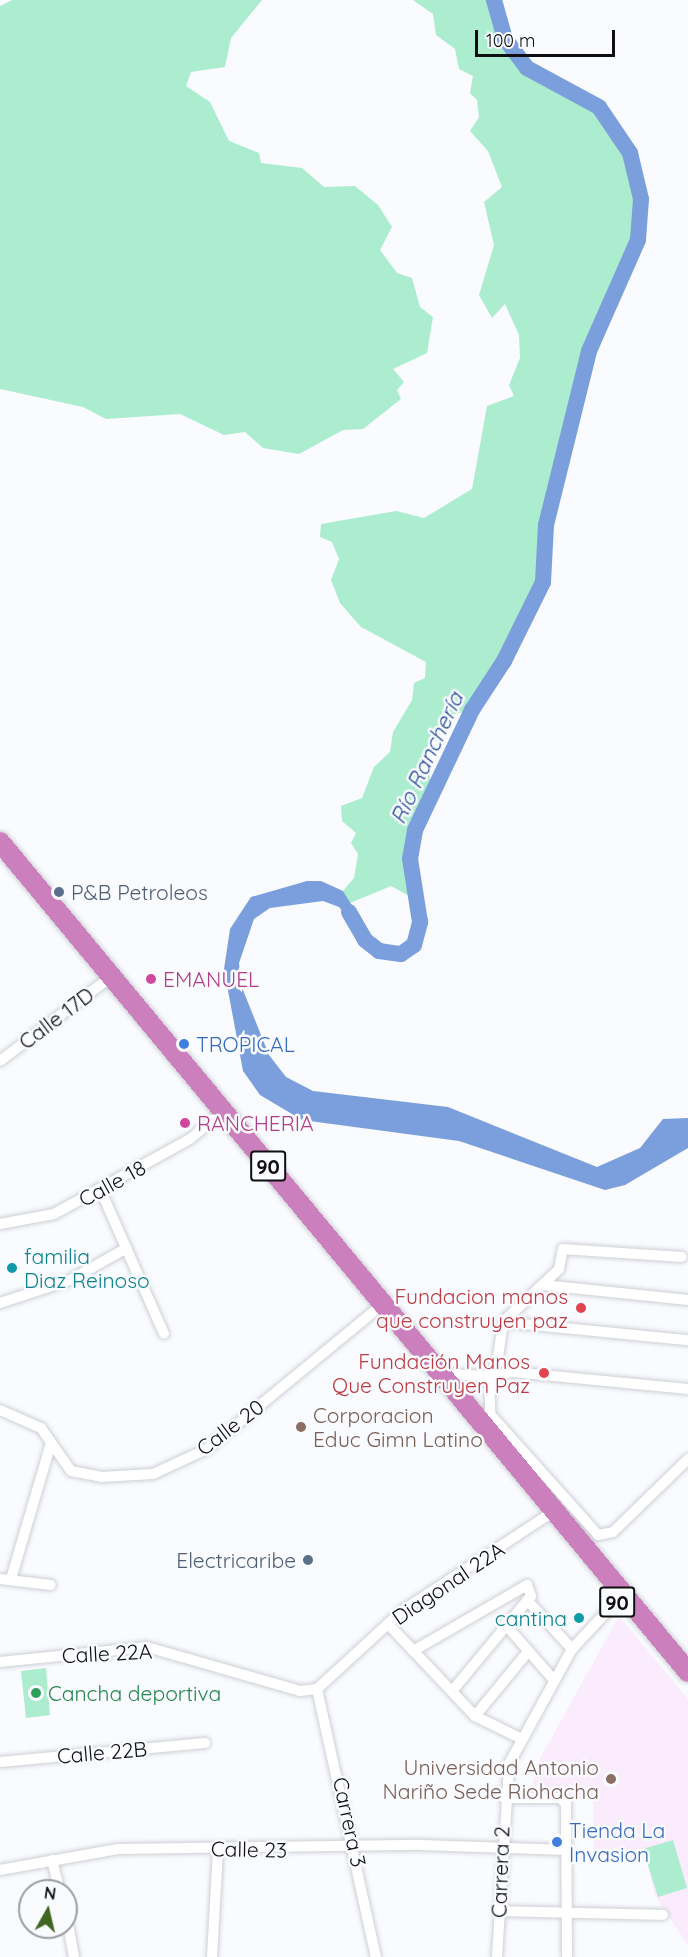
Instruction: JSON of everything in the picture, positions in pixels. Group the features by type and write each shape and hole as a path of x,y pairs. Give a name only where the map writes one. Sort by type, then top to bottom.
{"highway":[{"name":"90","path":"0,842 108,979 380,1307 620,1595 688,1671"},
{"name":"90","path":"0,859 108,979 213,1120 342,1261"},
{"name":"90","path":"620,1595 688,1687"}],"street":[{"name":"Calle 17D","path":"0,1061 108,979"},
{"name":"Calle 18","path":"0,1224 54,1214 100,1191 213,1120"},
{"path":"100,1191 164,1334"},
{"path":"0,1303 69,1280 127,1248"},
{"path":"682,1257 563,1248 560,1269 503,1322 497,1364 489,1376 490,1414 598,1535 613,1532 688,1459"},
{"path":"543,1285 688,1299"},
{"name":"Calle 20","path":"0,1410 41,1428 71,1471 101,1478 153,1473 207,1449 380,1307"},
{"path":"503,1322 688,1340"},
{"path":"441,1378 489,1376 513,1372 688,1389"},
{"path":"51,1443 6,1579 51,1585"},
{"name":"Diagonal 22A","path":"317,1689 388,1624 552,1513"},
{"path":"413,1651 527,1585 527,1600 452,1691"},
{"name":"Carrera 2","path":"497,1957 504,1798 520,1738 572,1649 620,1595"},
{"path":"527,1600 572,1649"},
{"path":"388,1624 475,1716 520,1738"},
{"path":"505,1624 526,1653 553,1679"},
{"name":"Calle 22A","path":"0,1662 147,1647 282,1686 317,1689"},
{"path":"475,1716 526,1653"},
{"name":"Carrera 3","path":"317,1689 356,1849 376,1957"},
{"name":"Calle 22B","path":"0,1761 205,1743"},
{"path":"504,1798 560,1798 566,1804 570,1914 567,1957"},
{"name":"Calle 23","path":"0,1870 118,1849 356,1849 421,1845 500,1850 567,1850"},
{"path":"212,1957 218,1848"},
{"path":"52,1860 57,1879"},
{"path":"500,1911 663,1915"},
{"path":"71,1939 74,1957"}],"shaded area":[{"name":"Universidad Antonio Nariño Sede Riohacha","path":"619,1616 688,1699 688,1945 655,1896 646,1859 594,1856 593,1800 531,1794 537,1764"}],"green space":[{"path":"12,0 262,0 231,38 225,67 191,72 186,86 210,102 229,141 259,153 261,163 302,168 324,187 355,186 378,205 392,227 380,250 397,273 412,278 420,307 433,317 427,353 393,369 404,382 397,390 401,399 363,429 343,430 299,454 263,448 245,432 224,435 180,414 106,419 83,407 0,389 0,6"},
{"path":"413,0 494,0 505,39 527,68 599,107 630,153 641,199 638,240 589,351 547,522 543,582 504,661 472,710 447,716 418,772 419,777 430,768 430,783 405,842 418,901 391,886 350,903 343,891 354,878 358,854 351,843 356,833 342,821 341,806 362,798 374,767 390,752 393,732 412,700 414,683 425,678 426,662 361,627 340,603 331,580 339,559 332,542 320,537 321,524 396,511 424,518 472,489 487,406 514,396 509,385 520,358 519,335 505,304 492,318 479,295 494,245 484,202 502,187 488,151 470,131 479,117 477,100 470,93 473,76 459,69 455,49 436,35 433,14"},
{"name":"Cancha deportiva","path":"46,1668 50,1715 26,1718 21,1671"},
{"path":"673,1840 687,1888 658,1897 643,1849"}],"water":[{"path":"307,881 321,881 343,891 356,912 358,931 339,907 323,901 270,908 254,919 239,963 241,985 269,1055 286,1077 313,1091 448,1107 597,1167 640,1148 663,1119 688,1118 688,1148 625,1185 605,1190 459,1141 302,1120 260,1095 243,1071 224,969 230,929 251,897"}],"waterway":[{"name":"Río Ranchería","path":"349,912 365,940 379,951 401,954 414,945 420,922 410,859 415,830 472,710 504,661 543,582 546,525 589,351 638,240 641,199 630,153 599,107 527,68 505,39 494,0"}],"place":[{"name":"P&B Petroleos","path":"59,892"},
{"name":"EMANUEL","path":"151,979"},
{"name":"TROPICAL","path":"184,1044"},
{"name":"RANCHERIA","path":"185,1123"},
{"name":"familia Diaz Reinoso","path":"12,1268"},
{"name":"Fundacion manos que construyen paz","path":"581,1308"},
{"name":"Fundación Manos Que Construyen Paz","path":"544,1373"},
{"name":"Corporacion Educ Gimn Latino","path":"301,1427"},
{"name":"Electricaribe","path":"308,1560"},
{"name":"cantina","path":"579,1618"},
{"name":"Cancha deportiva","path":"36,1693"},
{"name":"Universidad Antonio Nariño Sede Riohacha","path":"611,1779"},
{"name":"Tienda La Invasion","path":"557,1842"}]}
